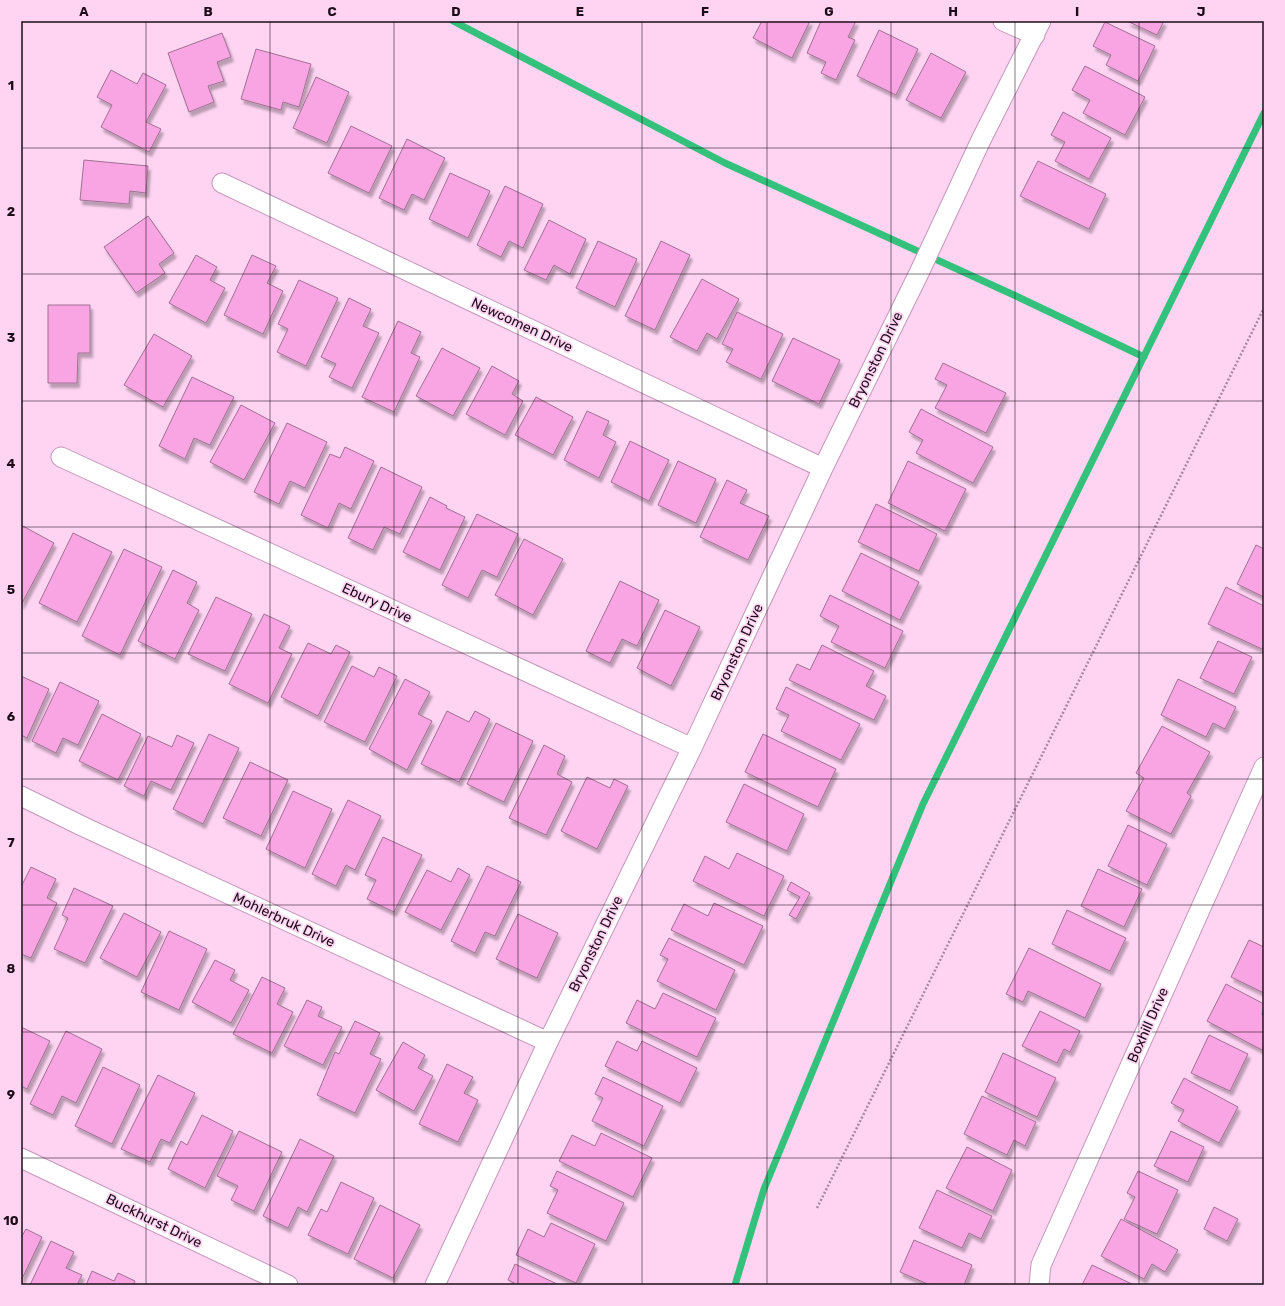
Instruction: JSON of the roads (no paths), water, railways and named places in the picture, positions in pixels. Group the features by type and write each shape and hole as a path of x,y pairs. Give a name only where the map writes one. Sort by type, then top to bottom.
{"street":[{"path":"1002,21 1038,28"},
{"name":"Bryonston Drive","path":"435,1285 548,1042 692,748 823,468 919,273 981,140 1038,28"},
{"name":"Newcomen Drive","path":"222,183 823,468"},
{"name":"Ebury Drive","path":"61,457 692,748"},
{"name":"Boxhill Drive","path":"1039,1285 1041,1265 1264,767"},
{"name":"Mohlerbruk Drive","path":"21,796 84,827 548,1042"},
{"name":"Buckhurst Drive","path":"21,1158 288,1285"}],"waterway":[{"path":"453,21 725,163 1016,296 1144,357"},
{"path":"735,1285 764,1189 923,804 1264,113"}]}
